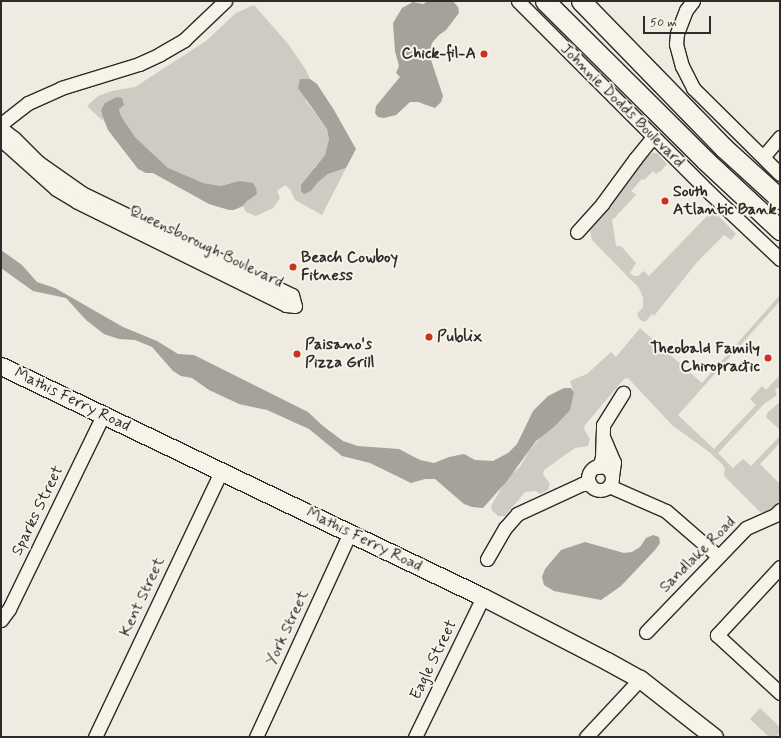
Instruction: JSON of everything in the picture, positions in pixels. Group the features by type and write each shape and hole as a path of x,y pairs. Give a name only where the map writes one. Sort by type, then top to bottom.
{"highway":[{"name":"Johnnie Dodds Boulevard","path":"545,1 705,160 780,230"},
{"path":"577,1 598,19"},
{"path":"581,1 724,148 780,199"}],"main road":[{"name":"Mathis Ferry Road","path":"1,366 483,597 640,679 714,737"}],"street":[{"path":"1,124 28,104 61,88 139,64 160,54 184,40 225,1"},
{"name":"Johnnie Dodds Boulevard","path":"518,1 653,137 780,259"},
{"path":"693,1 686,10 677,33 676,44 682,66 693,88 779,171"},
{"name":"Queensborough Boulevard","path":"1,128 14,138 38,162 82,193 292,296 295,306 286,305 273,299 82,204 56,189 7,145 1,132"},
{"path":"577,232 602,204 634,159 653,137"},
{"path":"763,157 780,137"},
{"path":"599,467 602,457 601,433 603,425 623,392"},
{"name":"Sparks Street","path":"1,620 9,609 103,415"},
{"path":"601,433 614,462 610,482 601,490 597,490 590,484 588,475 594,468 599,467 607,469 610,482 666,511 718,556"},
{"name":"Kent Street","path":"95,737 221,472"},
{"path":"488,558 505,528 517,514 582,484 590,484"},
{"name":"Sandlake Road","path":"646,632 746,528 775,515 780,510"},
{"name":"York Street","path":"256,737 350,533"},
{"path":"780,567 717,635 780,693"},
{"name":"Eagle Street","path":"415,737 483,597"},
{"path":"586,737 640,679"}],"shaded area":[{"path":"428,1 453,1 458,7 459,13 446,30 432,43 429,54 443,96 441,102 435,108 418,102 410,102 396,115 384,118 378,117 375,113 376,106 400,77 396,73 399,66 395,51 393,23 402,8 413,2 423,4"},
{"path":"254,5 289,45 306,70 310,79 301,79 306,101 327,129 329,139 325,155 314,168 311,191 318,182 328,174 346,168 322,215 295,200 290,189 285,185 277,191 280,198 273,208 256,216 246,212 243,206 252,196 239,181 221,186 203,183 183,176 168,168 135,137 121,116 119,109 101,110 103,121 87,106 98,96 112,91 135,87 206,41 236,13"},
{"path":"300,79 310,79 317,84 334,110 356,149 346,168 328,174 318,182 311,191 304,194 301,191 301,185 325,155 329,139 327,129 298,88"},
{"path":"117,97 122,98 124,105 119,109 121,116 135,137 168,168 203,183 221,186 239,181 253,183 257,194 243,206 234,210 229,210 209,204 153,173 146,173 138,169 108,130 102,115 101,110 105,103"},
{"path":"653,153 657,153 667,164 660,172 659,171 656,174 653,171 644,180 642,179 631,191 636,195 615,218 612,219 616,246 621,246 636,263 630,273 634,276 638,276 644,271 649,276 708,215 703,210 708,205 736,234 731,240 724,235 698,261 654,316 652,314 645,322 640,320 637,314 643,307 643,298 639,288 592,240 590,231 592,226 611,204 640,162"},
{"path":"1,250 22,265 37,282 55,288 123,327 157,341 178,354 194,355 308,412 323,426 343,441 358,446 399,449 420,460 434,463 449,457 464,454 475,460 493,461 508,453 517,444 533,411 548,396 564,388 571,388 574,392 570,410 555,426 536,441 507,481 483,508 472,507 464,504 435,479 425,479 411,483 370,463 342,456 309,429 267,410 239,404 209,390 192,378 181,376 173,371 152,347 135,340 119,339 104,334 86,320 66,298 33,291 1,268"},
{"path":"780,295 780,301 678,415 714,449 756,405 750,399 762,386 766,390 780,375 780,386 775,390 777,395 764,404 718,453 733,468 743,459 751,466 780,436 780,443 760,464 780,484 780,501 767,513 760,512 724,476 725,469 722,464 708,451 673,426 628,378 624,379 585,425 584,429 590,439 588,446 575,448 544,470 543,474 550,484 548,490 540,494 535,491 525,492 505,516 498,516 492,510 491,506 508,477 520,467 529,451 571,401 574,392 570,381 587,374 611,352 616,357 640,328 702,383"},
{"path":"780,402 780,430 766,417 768,412"},
{"path":"653,535 659,537 660,543 655,550 621,586 601,600 554,591 544,585 542,577 545,569 561,550 585,542 624,553 632,552 640,547 646,538"},
{"path":"760,708 780,727 780,733 776,737 769,737 750,719"}],"place":[{"name":"Chick-fil-A","path":"484,54"},
{"name":"South Atlantic Bank","path":"665,201"},
{"name":"Beach Cowboy Fitness","path":"293,267"},
{"name":"Publix","path":"429,337"},
{"name":"Paisano's Pizza Grill","path":"297,354"},
{"name":"Theobald Family Chiropractic","path":"768,358"}]}
